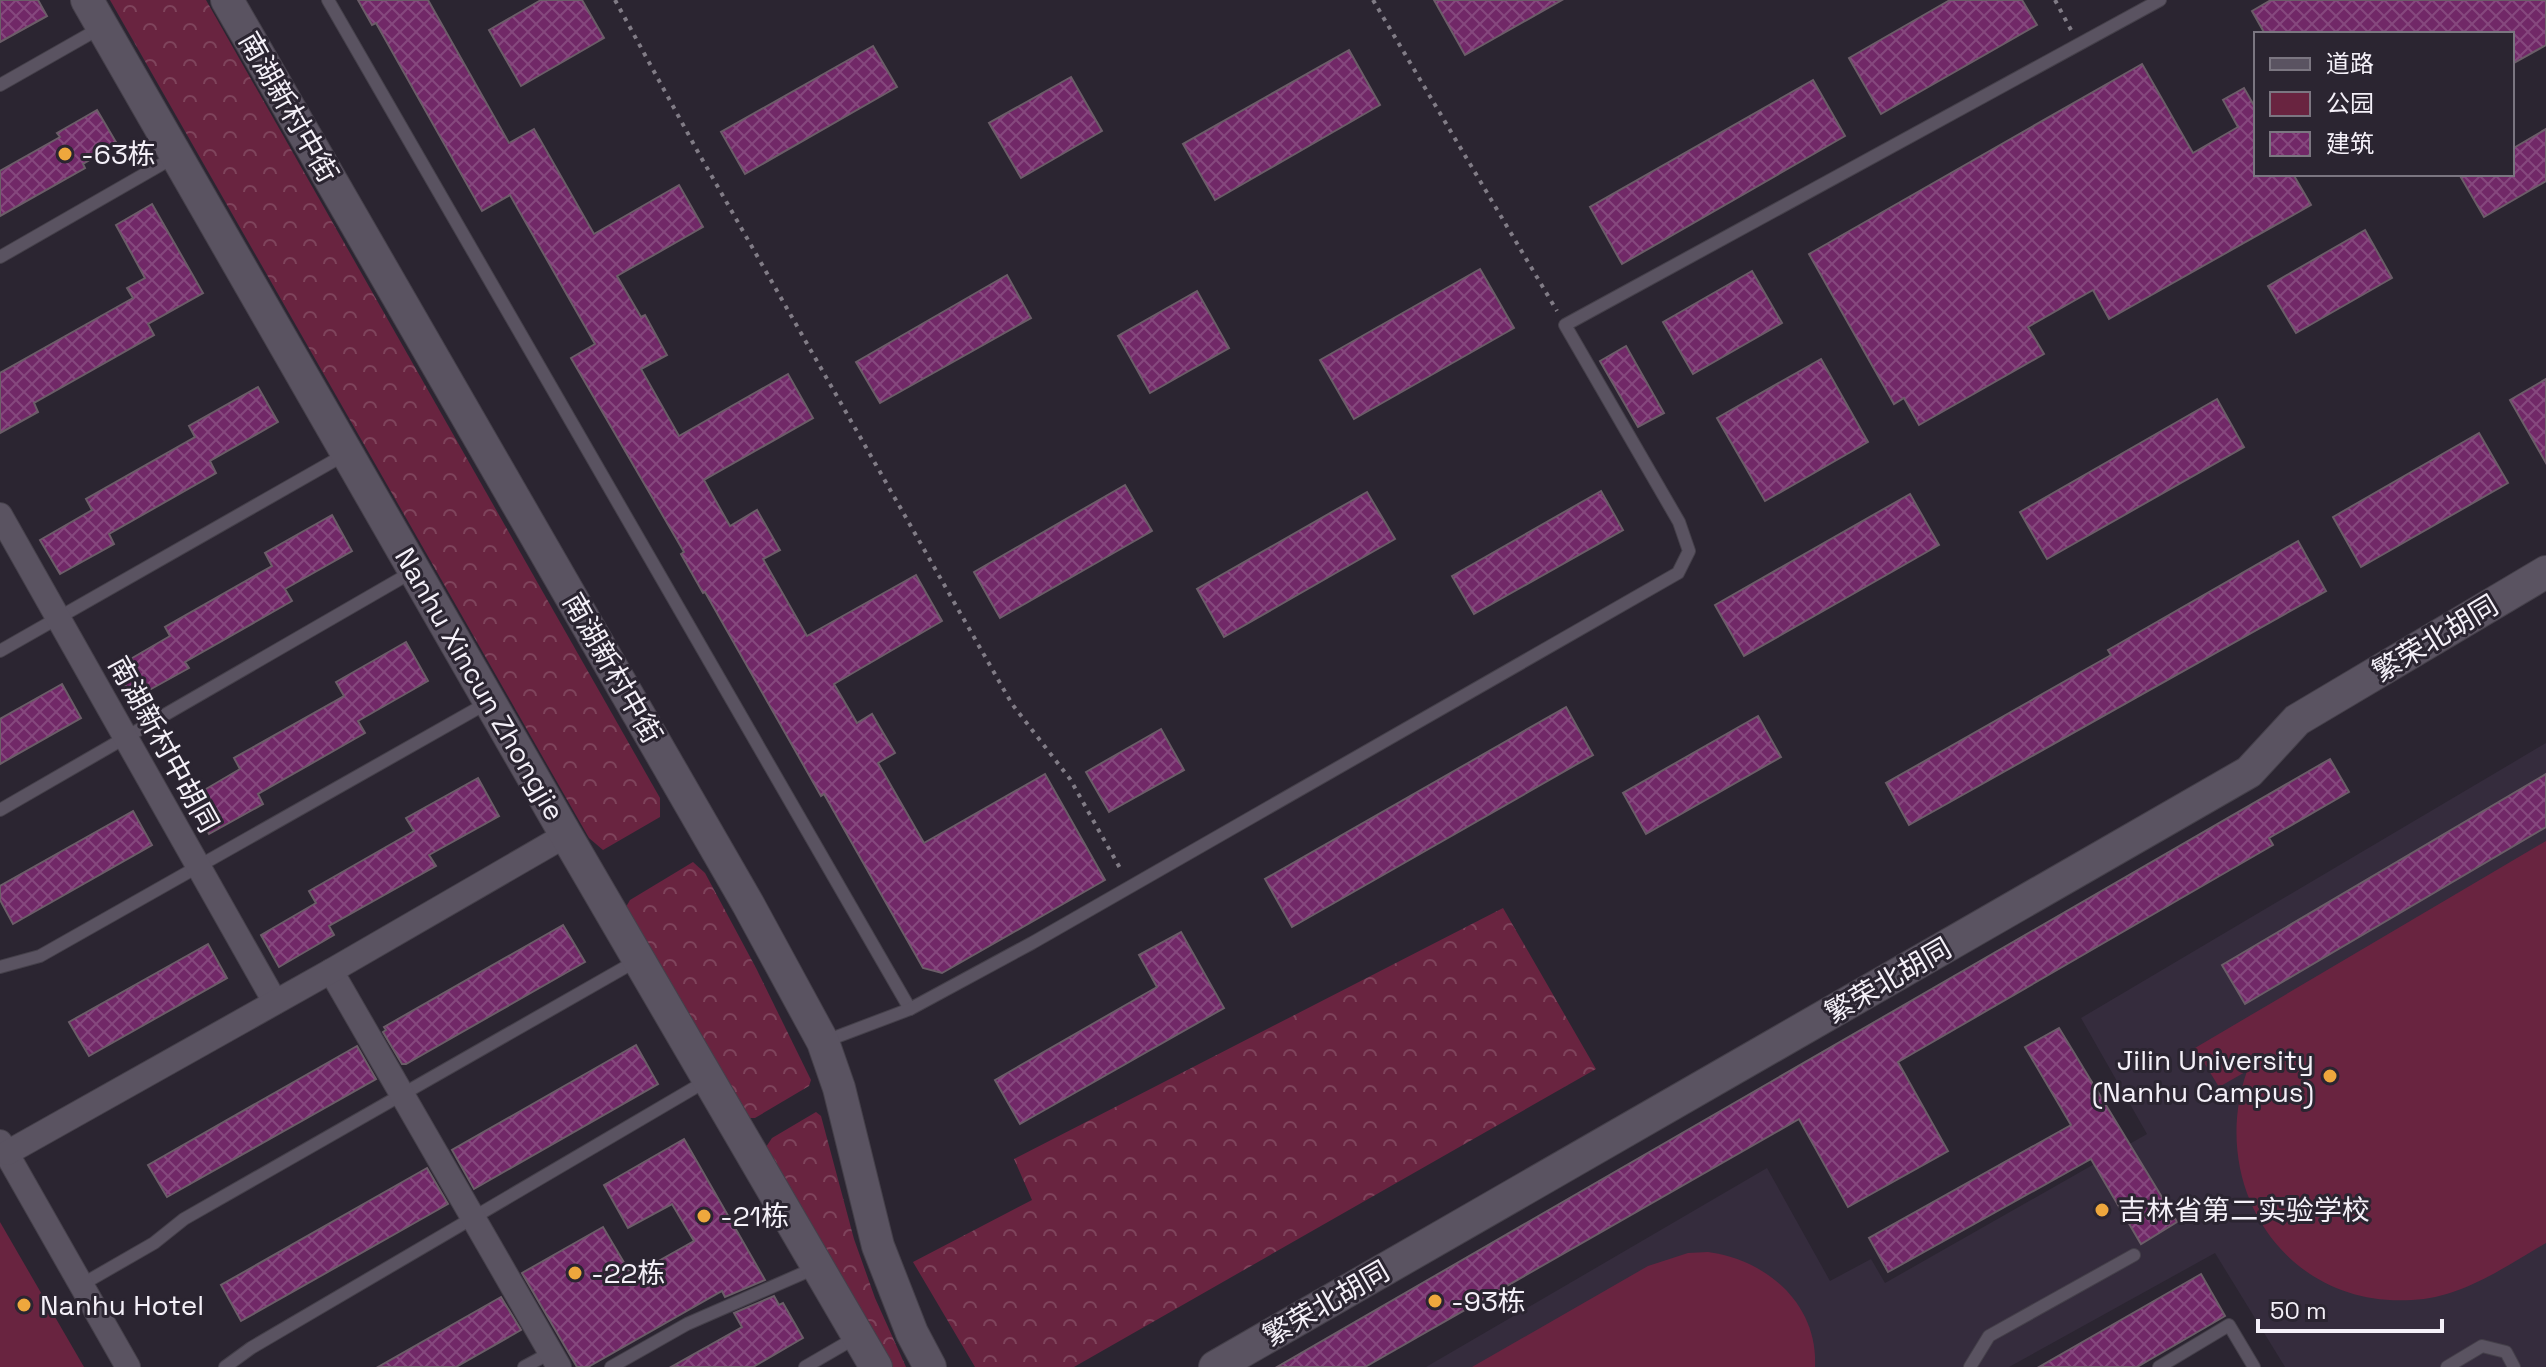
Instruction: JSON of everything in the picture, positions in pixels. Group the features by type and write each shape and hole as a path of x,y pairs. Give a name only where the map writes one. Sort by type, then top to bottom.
{"street":[{"name":"南湖新村中街","path":"227,0 741,890 823,1042 839,1088 878,1246 912,1333 930,1367"},
{"name":"Nanhu Xincun Zhongjie","path":"95,14 566,835 876,1367"},
{"name":"南湖新村中胡同","path":"0,515 275,1002"},
{"name":"繁荣北胡同","path":"1215,1367 2249,772 2297,720 2546,572"},
{"path":"128,1367 3,1148 331,971 566,835"},
{"path":"331,971 554,1360"}],"lane":[{"path":"328,0 910,1009"},
{"path":"823,1042 910,1009 1678,573 1689,551 1679,522 1565,325 2160,0"},
{"path":"0,85 95,14"},
{"path":"0,257 176,156"},
{"path":"0,651 347,453"},
{"path":"0,810 415,571"},
{"path":"0,967 40,956 489,701"},
{"path":"81,1285 154,1243 184,1219 639,959"},
{"path":"225,1367 251,1348 709,1079"},
{"path":"1970,1367 1989,1336 2134,1255"},
{"path":"611,1367 687,1324 818,1267"},
{"path":"2159,1367 2229,1325 2254,1367"},
{"path":"805,1367 858,1336"},
{"path":"2447,1367 2482,1346 2506,1352 2514,1367"},
{"path":"524,1367 554,1360"}],"path":[{"path":"615,0 1012,704 1070,779 1130,886"},
{"path":"1373,0 1565,325"},
{"path":"2055,0 2080,46"}],"shaded area":[{"name":"Jilin University (Nanhu Campus)","path":"2546,743 2546,1367 2285,1367 2215,1253 2009,1367 1426,1367 1767,1168 1830,1281 1871,1259 1885,1283 2147,1134 2081,1018"}],"green space":[{"path":"110,0 206,0 660,798 660,817 603,850 589,838"},
{"path":"2546,841 2546,1243 2482,1280 2430,1298 2367,1297 2327,1284 2293,1261 2267,1232 2248,1196 2238,1156 2237,1114 2247,1071 2219,1087 2195,1048"},
{"path":"693,862 705,873 811,1080 809,1086 755,1118 748,1118 626,907 630,900"},
{"path":"1503,908 1596,1069 1074,1367 975,1367 913,1262 1032,1200 1014,1159"},
{"path":"816,1112 821,1116 854,1239 875,1298 906,1367 892,1367 766,1147 772,1138"},
{"name":"Nanhu Hotel","path":"0,1222 84,1367 0,1367"},
{"path":"1708,1252 1750,1264 1785,1289 1808,1324 1814,1344 1815,1367 1472,1367 1648,1266 1688,1253"}],"building":[{"path":"0,0 38,0 47,16 0,42"},
{"path":"358,0 428,0 509,143 534,129 594,234 679,185 703,227 617,276 641,317 645,315 667,355 641,369 679,436 788,374 813,418 704,480 730,526 757,510 780,550 763,559 807,636 916,575 942,621 834,684 857,723 872,714 895,753 878,763 924,843 1045,774 1105,880 942,973 923,968 824,794 821,796 703,593 681,554 684,552 571,358 595,344 510,195 482,211 376,23 372,25"},
{"path":"541,0 582,0 604,38 521,86 489,30"},
{"path":"1434,0 1562,0 1465,55"},
{"path":"1950,0 2022,0 2037,25 1881,114 1849,58"},
{"path":"2271,0 2546,0 2546,45 2514,63 2514,32 2264,32 2252,11"},
{"path":"873,46 897,87 745,174 721,132"},
{"path":"1349,50 1380,105 1215,200 1183,144"},
{"path":"2142,64 2193,153 2238,127 2223,100 2244,88 2254,106 2254,176 2294,176 2311,205 2109,319 2093,290 2028,327 2044,354 1919,425 1904,398 1894,404 1809,254"},
{"path":"1071,77 1102,131 1021,178 989,123"},
{"path":"1813,80 1845,136 1622,264 1590,207"},
{"name":"-63栋","path":"97,110 117,144 83,164 85,168 0,216 0,171 60,137 57,133"},
{"path":"2546,129 2546,181 2484,217 2460,176 2514,176 2514,148"},
{"path":"152,204 203,293 148,324 154,335 34,403 38,412 0,433 0,373 133,298 127,288 145,278 116,225"},
{"path":"2365,230 2392,278 2296,333 2268,286"},
{"path":"1480,269 1514,328 1354,419 1320,360"},
{"path":"1752,271 1782,323 1693,374 1663,322"},
{"path":"1007,275 1031,318 880,403 856,362"},
{"path":"1197,291 1229,348 1150,393 1118,336"},
{"path":"1626,346 1664,413 1638,427 1600,361"},
{"path":"1821,359 1868,442 1765,501 1717,418"},
{"path":"2546,379 2546,463 2510,400"},
{"path":"258,387 278,422 210,461 216,473 109,534 114,544 60,574 40,540 92,510 86,499 195,437 189,426"},
{"path":"2217,399 2244,447 2047,559 2020,512"},
{"path":"2479,433 2508,483 2361,567 2333,517"},
{"path":"1125,485 1152,531 1000,618 974,572"},
{"path":"1601,491 1623,530 1474,614 1452,576"},
{"path":"1367,492 1395,539 1224,637 1197,589"},
{"path":"1910,494 1939,545 1744,656 1715,605"},
{"path":"332,515 352,551 285,589 292,601 185,662 189,668 133,699 115,668 170,636 165,627 272,566 265,553"},
{"path":"2298,541 2326,591 1909,825 1886,783 2111,655 2108,650"},
{"path":"406,642 428,681 358,721 365,733 258,794 263,804 209,834 189,799 240,769 234,758 344,696 336,682"},
{"path":"62,684 81,718 0,764 0,719"},
{"path":"1566,707 1593,755 1292,927 1265,879"},
{"path":"1758,716 1781,757 1646,834 1623,793"},
{"path":"1161,729 1184,770 1109,812 1086,772"},
{"path":"2330,759 2349,792 2269,838 2273,845 1898,1062 1948,1151 1848,1207 1799,1119 1365,1367 1277,1367"},
{"path":"2546,774 2546,827 2245,1004 2222,965"},
{"path":"478,778 499,816 429,855 436,866 329,926 334,935 279,967 261,935 316,903 309,891 414,831 406,818"},
{"path":"133,811 152,845 13,924 0,900 0,886"},
{"path":"563,925 585,962 402,1064 383,1032 386,1030 384,1027"},
{"path":"1181,932 1224,1008 1020,1124 995,1080 1157,987 1139,955"},
{"path":"208,944 227,978 89,1056 69,1022"},
{"path":"2059,1028 2177,1222 2141,1244 2091,1159 1888,1272 1869,1238 2071,1125 2025,1047"},
{"path":"636,1045 658,1084 474,1189 452,1150"},
{"path":"357,1046 376,1079 167,1197 148,1165"},
{"path":"684,1139 765,1280 725,1297 722,1291 588,1367 577,1367 522,1273 603,1227 632,1276 694,1241 672,1204 628,1228 604,1185"},
{"path":"427,1168 448,1204 241,1321 221,1285"},
{"path":"2201,1274 2225,1316 2137,1367 2039,1367"},
{"path":"774,1296 779,1305 783,1303 803,1338 753,1367 671,1367 742,1327 734,1313"},
{"path":"501,1297 521,1330 456,1367 378,1367"}],"place":[{"name":"-63栋","path":"65,154"},
{"name":"Jilin University (Nanhu Campus)","path":"2330,1076"},
{"name":"吉林省第二实验学校","path":"2102,1210"},
{"name":"-21栋","path":"704,1216"},
{"name":"-22栋","path":"575,1273"},
{"name":"-93栋","path":"1435,1301"},
{"name":"Nanhu Hotel","path":"24,1305"}]}
